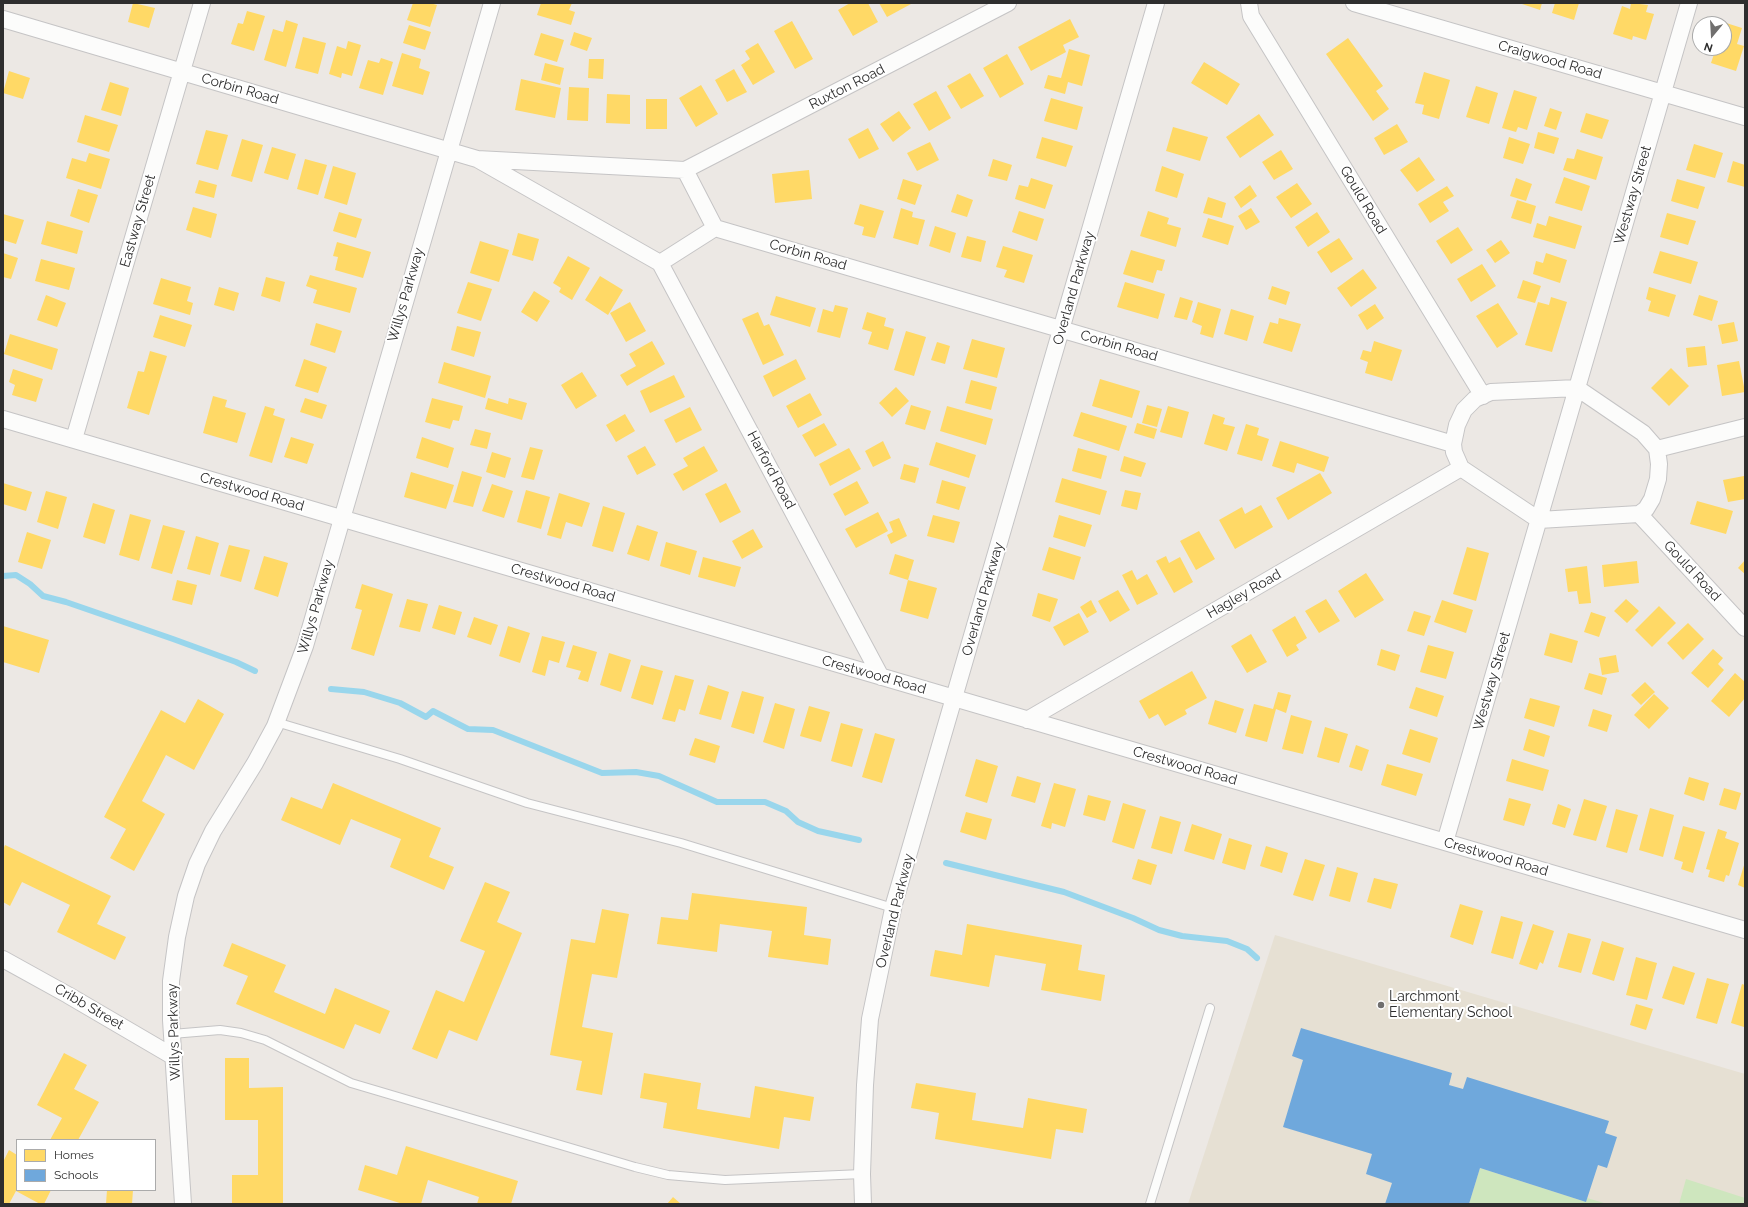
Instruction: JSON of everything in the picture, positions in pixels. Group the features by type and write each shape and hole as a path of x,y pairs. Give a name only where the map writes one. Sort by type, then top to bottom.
{"street":[{"name":"Eastway Street","path":"74,439 202,3"},
{"name":"Willys Parkway","path":"183,1204 172,1034 171,981 177,937 186,896 197,864 213,831 255,762 276,722 305,646 492,3"},
{"name":"Ruxton Road","path":"685,170 1008,3"},
{"name":"Overland Parkway","path":"863,1204 862,1174 865,1084 870,1019 893,908 1156,3"},
{"name":"Gould Road","path":"1249,3 1250,16 1483,396"},
{"name":"Craigwood Road","path":"1354,3 1745,117"},
{"name":"Westway Street","path":"1445,842 1689,3"},
{"name":"Corbin Road","path":"3,19 477,160 660,263"},
{"name":"Corbin Road","path":"477,160 685,170"},
{"path":"660,263 715,228 685,170"},
{"name":"Corbin Road","path":"715,228 1453,444"},
{"name":"Harford Road","path":"660,263 881,677"},
{"path":"1577,388 1643,433 1657,449 1658,479 1652,499 1646,509 1639,514 1539,520 1461,468 1454,452 1453,444 1457,425 1464,410 1475,399 1491,392 1577,388"},
{"name":"Crestwood Road","path":"3,419 1745,930"},
{"path":"1657,449 1745,427"},
{"name":"Hagley Road","path":"1027,720 1461,468"},
{"name":"Gould Road","path":"1639,514 1745,628"},
{"name":"Cribb Street","path":"3,959 174,1057"}],"lane":[{"path":"276,722 400,759 526,803 681,843 893,908"},
{"path":"1150,1204 1210,1008"},
{"path":"172,1034 220,1030 240,1033 265,1040 351,1083 635,1167 668,1175 725,1180 862,1174"}],"shaded area":[{"name":"Larchmont Elementary School","path":"1275,935 1745,1074 1745,1204 1188,1204"}],"green space":[{"path":"1480,1168 1586,1202 1587,1198 1604,1203 1469,1204"},
{"path":"1686,1179 1745,1198 1745,1204 1679,1204"}],"building: Homes":[{"path":"133,3 155,8 149,28 128,22"},
{"path":"413,3 430,3 437,5 430,27 407,20"},
{"path":"541,3 572,3 569,10 575,12 571,25 537,15"},
{"path":"850,3 868,3 878,22 853,36 838,10"},
{"path":"879,3 911,3 911,4 887,17"},
{"path":"1519,3 1542,3 1540,10"},
{"path":"1555,3 1579,3 1574,20 1552,13"},
{"path":"1631,3 1648,5 1646,12 1654,14 1646,40 1633,36 1632,40 1613,34 1622,6 1630,9"},
{"path":"247,11 265,16 254,51 231,44 238,23 243,24"},
{"path":"1070,19 1079,37 1063,45 1066,52 1031,71 1018,47"},
{"path":"286,20 298,24 286,67 264,60 273,29 283,32"},
{"path":"792,21 813,59 795,69 774,31"},
{"path":"409,25 431,32 425,50 403,43"},
{"path":"1732,25 1742,28 1737,44 1744,46 1736,71 1711,63 1713,56 1732,56"},
{"path":"574,32 592,38 587,51 570,45"},
{"path":"541,33 564,40 557,62 534,55"},
{"path":"303,37 326,43 318,74 295,68"},
{"path":"1348,38 1383,86 1376,91 1389,109 1373,121 1326,54"},
{"path":"348,41 361,45 352,76 342,73 341,78 329,74 337,46 346,49"},
{"path":"758,43 775,72 753,85 741,65 750,59 745,51"},
{"path":"1069,49 1090,55 1082,86 1068,82 1065,94 1044,88 1048,75 1061,78"},
{"path":"402,53 421,59 419,68 430,72 423,95 392,86"},
{"path":"1007,54 1024,84 1000,98 983,68"},
{"path":"381,58 393,62 383,95 359,88 368,60 379,63"},
{"path":"589,59 604,59 603,79 588,78"},
{"path":"1204,62 1240,84 1227,105 1191,83"},
{"path":"545,63 564,68 560,85 541,80"},
{"path":"734,69 747,92 727,102 715,80"},
{"path":"9,71 30,78 23,99 3,93"},
{"path":"1424,72 1450,80 1439,119 1422,114 1424,105 1415,103"},
{"path":"970,73 984,96 961,109 947,86"},
{"path":"521,79 561,88 555,118 515,110"},
{"path":"110,82 129,88 121,116 101,110"},
{"path":"701,85 718,114 696,127 679,98"},
{"path":"1476,86 1498,93 1489,124 1466,117"},
{"path":"569,87 589,88 588,121 567,120"},
{"path":"1514,90 1537,97 1527,130 1518,127 1516,132 1502,128"},
{"path":"936,91 951,118 929,131 913,104"},
{"path":"607,94 630,95 630,124 606,123"},
{"path":"1051,98 1083,107 1077,130 1044,121"},
{"path":"646,99 667,99 667,129 646,129"},
{"path":"1550,108 1562,112 1556,130 1544,126"},
{"path":"899,111 911,128 893,142 880,124"},
{"path":"1586,113 1609,120 1602,139 1580,132"},
{"path":"1259,114 1274,135 1240,158 1226,137"},
{"path":"85,115 118,125 109,152 77,142"},
{"path":"1397,124 1408,142 1384,155 1374,138"},
{"path":"1173,127 1208,137 1200,161 1166,151"},
{"path":"868,128 879,149 859,159 848,139"},
{"path":"206,130 228,135 218,170 196,164"},
{"path":"1538,132 1559,138 1554,154 1534,148"},
{"path":"1042,137 1073,146 1066,167 1036,158"},
{"path":"1509,137 1530,144 1523,164 1503,158"},
{"path":"242,139 263,145 252,182 231,176"},
{"path":"930,142 939,160 917,171 907,153"},
{"path":"1694,144 1723,153 1715,178 1686,170"},
{"path":"272,147 296,154 288,180 264,173"},
{"path":"1577,149 1603,157 1596,180 1563,170 1567,158 1574,159"},
{"path":"1281,150 1293,169 1274,180 1262,162"},
{"path":"89,153 110,159 101,189 66,178 72,158 86,162"},
{"path":"1419,157 1435,180 1417,192 1400,170"},
{"path":"305,159 327,165 318,195 297,189"},
{"path":"993,159 1012,165 1007,181 988,176"},
{"path":"1733,161 1745,165 1745,187 1727,182"},
{"path":"333,166 356,173 347,205 324,198"},
{"path":"1162,166 1184,174 1177,198 1155,191"},
{"path":"809,170 812,199 775,203 772,174"},
{"path":"1564,177 1590,186 1582,211 1555,203"},
{"path":"1031,178 1053,185 1045,209 1015,199 1019,185 1028,187"},
{"path":"1516,178 1532,184 1526,201 1510,196"},
{"path":"903,179 922,185 915,205 897,199"},
{"path":"1677,179 1705,187 1698,209 1671,201"},
{"path":"199,180 217,185 214,198 195,193"},
{"path":"1297,183 1312,204 1291,218 1276,197"},
{"path":"1250,185 1257,196 1241,208 1234,197"},
{"path":"1447,186 1454,196 1443,202 1449,211 1430,223 1418,204"},
{"path":"78,189 98,195 89,223 70,216"},
{"path":"957,194 973,200 967,217 951,212"},
{"path":"1208,197 1226,203 1222,218 1203,213"},
{"path":"1517,200 1536,206 1531,224 1511,218"},
{"path":"860,204 884,211 875,238 862,235 864,227 854,224"},
{"path":"193,207 217,214 211,238 186,230"},
{"path":"901,208 913,212 912,217 925,220 918,245 893,238"},
{"path":"1251,208 1260,222 1246,230 1238,216"},
{"path":"1019,211 1044,219 1037,241 1012,232"},
{"path":"1148,211 1169,218 1167,224 1181,228 1176,247 1140,236"},
{"path":"339,212 362,219 356,238 333,231"},
{"path":"1317,212 1330,232 1308,247 1295,227"},
{"path":"1667,213 1696,221 1688,245 1660,237"},
{"path":"3,214 24,220 16,244 3,240"},
{"path":"1549,216 1582,226 1575,249 1533,237 1537,223 1546,226"},
{"path":"1208,218 1234,226 1228,245 1202,237"},
{"path":"47,221 83,231 77,254 41,244"},
{"path":"935,226 956,233 950,253 929,246"},
{"path":"1458,227 1473,250 1451,264 1436,241"},
{"path":"518,233 539,239 533,261 512,255"},
{"path":"967,236 986,241 981,262 961,257"},
{"path":"1339,238 1353,259 1331,273 1317,252"},
{"path":"1501,240 1510,253 1495,263 1486,250"},
{"path":"480,241 509,250 499,282 470,273"},
{"path":"337,242 371,252 363,278 335,270 338,257 333,256"},
{"path":"1003,246 1033,255 1024,283 1004,277 1007,270 996,267"},
{"path":"1131,250 1165,260 1162,271 1157,270 1153,283 1123,274"},
{"path":"1660,251 1698,262 1691,284 1653,273"},
{"path":"3,253 18,258 11,279 3,277"},
{"path":"1546,253 1567,260 1560,283 1533,274 1536,261 1543,263"},
{"path":"568,256 590,268 572,300 559,292 561,288 553,283"},
{"path":"41,259 75,268 69,290 35,281"},
{"path":"1482,264 1496,286 1471,302 1457,279"},
{"path":"1363,269 1377,288 1351,307 1337,288"},
{"path":"310,275 357,288 350,313 313,303 317,290 306,286"},
{"path":"600,276 623,290 608,315 585,300"},
{"path":"266,277 285,282 280,302 261,296"},
{"path":"161,278 191,287 187,301 193,303 190,315 153,304"},
{"path":"1523,280 1541,286 1535,303 1517,298"},
{"path":"468,282 492,289 481,321 457,313"},
{"path":"1125,282 1165,294 1158,319 1117,307"},
{"path":"1272,286 1290,292 1286,305 1268,299"},
{"path":"219,287 239,293 234,311 214,305"},
{"path":"1649,287 1676,295 1669,317 1648,311 1651,301 1646,299"},
{"path":"534,291 550,301 537,322 521,312"},
{"path":"46,295 66,303 57,327 37,320"},
{"path":"1699,295 1718,301 1712,321 1693,315"},
{"path":"776,296 816,308 810,327 770,315"},
{"path":"1180,297 1193,301 1187,320 1174,317"},
{"path":"1551,297 1567,302 1552,352 1525,345 1538,302 1549,305"},
{"path":"630,302 646,331 626,342 610,313"},
{"path":"1198,302 1221,309 1213,338 1200,334 1202,326 1192,322"},
{"path":"1498,303 1518,334 1497,348 1476,316"},
{"path":"1375,304 1384,318 1367,330 1358,315"},
{"path":"835,305 848,308 840,338 817,332 823,309 833,312"},
{"path":"1231,309 1254,316 1247,341 1224,334"},
{"path":"758,312 764,326 769,324 784,355 763,365 742,319"},
{"path":"867,312 886,318 884,326 894,329 888,350 868,344 872,332 862,329"},
{"path":"160,315 192,325 185,347 153,337"},
{"path":"1279,318 1301,324 1292,352 1263,343 1270,322 1278,324"},
{"path":"1734,322 1738,341 1722,344 1718,325"},
{"path":"316,323 342,331 335,353 310,345"},
{"path":"457,326 481,332 474,357 451,350"},
{"path":"906,331 926,337 914,376 894,370"},
{"path":"10,334 58,349 52,370 4,354"},
{"path":"972,339 1005,348 997,378 963,369"},
{"path":"652,341 665,364 627,386 620,375 636,366 629,354"},
{"path":"1374,341 1402,350 1392,381 1365,373 1368,362 1360,359 1363,350 1371,352"},
{"path":"937,342 950,346 945,364 931,360"},
{"path":"1705,346 1707,365 1688,367 1686,348"},
{"path":"150,351 167,356 149,415 127,408 138,371 144,372"},
{"path":"304,359 327,367 318,393 295,386"},
{"path":"796,359 806,379 773,397 763,376"},
{"path":"1739,361 1745,392 1722,396 1717,365"},
{"path":"444,362 491,376 485,398 438,383"},
{"path":"1671,368 1689,386 1669,406 1651,388"},
{"path":"13,369 43,379 36,402 12,395 15,385 9,382"},
{"path":"582,372 597,396 576,409 561,385"},
{"path":"674,375 685,397 650,413 640,391"},
{"path":"1100,379 1140,391 1132,418 1092,406"},
{"path":"971,380 997,387 991,410 965,403"},
{"path":"896,387 909,401 892,417 879,403"},
{"path":"810,393 822,415 798,428 786,406"},
{"path":"213,396 227,400 225,407 246,413 237,443 203,433"},
{"path":"305,398 327,405 322,419 300,412"},
{"path":"432,398 463,406 459,421 453,420 450,429 425,422"},
{"path":"488,398 508,404 509,398 527,403 522,420 485,409"},
{"path":"911,405 931,411 925,430 905,424"},
{"path":"1147,405 1162,409 1157,427 1142,423"},
{"path":"265,406 275,409 273,415 285,419 272,463 249,456"},
{"path":"947,406 993,419 986,445 940,431"},
{"path":"1168,406 1189,412 1182,438 1160,432"},
{"path":"690,407 702,430 676,443 664,420"},
{"path":"1081,412 1127,426 1119,451 1073,436"},
{"path":"625,414 635,431 616,442 606,425"},
{"path":"1213,414 1225,418 1223,424 1235,427 1227,451 1204,444"},
{"path":"824,423 837,445 815,457 802,435"},
{"path":"1137,423 1157,429 1154,439 1134,433"},
{"path":"1246,424 1259,428 1257,435 1269,439 1262,461 1237,454"},
{"path":"475,429 491,433 487,449 470,445"},
{"path":"291,437 314,444 307,464 284,457"},
{"path":"422,437 454,448 448,468 416,458"},
{"path":"883,441 891,458 873,467 865,451"},
{"path":"1280,441 1329,457 1324,472 1297,463 1294,473 1272,466"},
{"path":"936,442 976,455 969,478 929,465"},
{"path":"645,446 656,465 637,475 627,456"},
{"path":"704,446 718,471 683,491 673,474 688,466 683,458"},
{"path":"530,447 543,450 534,480 521,477"},
{"path":"849,448 861,469 830,486 819,464"},
{"path":"1078,448 1107,456 1101,479 1072,471"},
{"path":"492,452 511,458 505,478 486,472"},
{"path":"1124,456 1146,463 1141,477 1120,471"},
{"path":"904,464 919,468 915,483 900,479"},
{"path":"462,471 482,477 473,507 453,502"},
{"path":"411,472 454,485 446,509 404,497"},
{"path":"1320,473 1332,493 1288,520 1276,498"},
{"path":"1744,476 1745,499 1728,502 1723,480"},
{"path":"1062,478 1107,491 1100,515 1055,502"},
{"path":"942,480 966,487 959,510 936,503"},
{"path":"857,481 869,503 845,516 833,494"},
{"path":"3,483 32,492 26,511 3,504"},
{"path":"726,483 741,512 720,523 705,494"},
{"path":"492,484 513,491 504,518 482,511"},
{"path":"526,490 550,497 541,529 517,522"},
{"path":"1125,490 1141,493 1137,510 1121,506"},
{"path":"46,491 67,497 58,529 37,522"},
{"path":"559,493 590,503 582,527 566,522 561,539 547,535"},
{"path":"1697,501 1733,511 1726,534 1690,524"},
{"path":"93,503 115,510 105,544 83,537"},
{"path":"1261,505 1273,527 1235,549 1219,520 1242,507 1245,514"},
{"path":"603,506 625,513 613,552 592,546"},
{"path":"878,512 888,531 856,548 845,529"},
{"path":"130,514 151,520 139,561 119,555"},
{"path":"933,515 960,522 954,543 927,536"},
{"path":"1059,515 1092,525 1085,547 1053,537"},
{"path":"899,518 907,536 891,544 887,535 893,532 889,522"},
{"path":"163,525 185,531 172,574 151,568"},
{"path":"637,525 658,532 649,561 627,554"},
{"path":"753,529 763,547 742,559 732,541"},
{"path":"1199,531 1215,559 1196,570 1180,541"},
{"path":"27,532 51,540 42,569 18,562"},
{"path":"196,536 219,543 210,575 187,569"},
{"path":"666,542 697,551 690,575 660,566"},
{"path":"229,545 250,550 241,582 220,576"},
{"path":"1049,547 1081,557 1074,580 1042,570"},
{"path":"1467,547 1489,553 1476,601 1453,594"},
{"path":"895,554 914,560 908,580 889,574"},
{"path":"264,556 288,563 278,597 254,589"},
{"path":"1166,556 1169,563 1180,557 1193,582 1174,593 1156,561"},
{"path":"703,557 741,567 735,587 698,577"},
{"path":"1745,560 1745,574 1738,568"},
{"path":"1637,561 1639,583 1604,587 1602,565"},
{"path":"1587,566 1591,603 1579,604 1577,591 1568,592 1565,569"},
{"path":"1132,570 1137,580 1147,574 1158,594 1137,605 1122,575"},
{"path":"1366,573 1384,600 1355,618 1338,591"},
{"path":"177,580 197,585 192,605 172,600"},
{"path":"908,580 937,588 928,619 900,611"},
{"path":"362,584 393,594 374,656 351,649 362,610 355,608"},
{"path":"1118,590 1130,610 1110,622 1098,601"},
{"path":"1038,593 1058,599 1050,622 1032,616"},
{"path":"407,599 428,604 420,632 399,627"},
{"path":"1326,599 1340,621 1319,633 1305,611"},
{"path":"1626,599 1639,611 1627,623 1614,611"},
{"path":"1091,600 1097,612 1087,618 1080,607"},
{"path":"1442,600 1473,610 1466,633 1434,622"},
{"path":"439,605 462,612 455,635 432,628"},
{"path":"1659,606 1676,623 1652,647 1635,630"},
{"path":"1414,611 1431,616 1424,636 1407,631"},
{"path":"1591,612 1606,617 1599,637 1584,632"},
{"path":"1079,613 1089,632 1064,646 1053,627"},
{"path":"1295,616 1307,638 1296,645 1299,650 1287,657 1272,630"},
{"path":"474,617 498,625 491,645 467,637"},
{"path":"1688,623 1704,639 1683,660 1667,643"},
{"path":"3,626 49,640 39,673 3,662"},
{"path":"508,626 530,633 520,663 499,656"},
{"path":"1550,633 1578,641 1572,663 1544,655"},
{"path":"1251,634 1267,662 1247,673 1231,646"},
{"path":"542,636 565,642 559,663 549,660 545,676 532,672"},
{"path":"573,645 597,652 588,682 578,679 581,671 566,667"},
{"path":"1428,645 1454,652 1446,679 1420,672"},
{"path":"1381,649 1400,655 1395,671 1377,665"},
{"path":"1713,649 1723,658 1718,664 1724,670 1708,688 1691,673"},
{"path":"609,653 631,660 621,692 600,685"},
{"path":"1616,655 1619,672 1602,675 1599,658"},
{"path":"641,665 663,671 653,705 631,698"},
{"path":"1192,671 1207,698 1185,710 1187,714 1165,726 1158,714 1149,719 1139,701"},
{"path":"1589,673 1607,678 1602,695 1584,689"},
{"path":"1735,673 1745,682 1745,698 1729,717 1711,701"},
{"path":"675,675 694,680 685,711 679,709 675,722 662,719"},
{"path":"1645,682 1655,692 1641,705 1631,695"},
{"path":"708,685 729,692 721,720 699,714"},
{"path":"1416,687 1444,696 1437,717 1409,708"},
{"path":"742,691 764,697 754,734 731,727"},
{"path":"1278,692 1291,695 1286,713 1276,709 1267,742 1245,736 1254,704 1273,709"},
{"path":"1654,694 1669,708 1649,729 1634,715"},
{"path":"1530,698 1560,706 1554,727 1524,718"},
{"path":"198,699 224,714 194,770 166,755 142,801 165,814 134,871 110,858 126,829 104,817 161,710 185,723"},
{"path":"1215,700 1244,709 1236,733 1208,724"},
{"path":"775,703 795,709 784,749 763,742"},
{"path":"809,706 830,712 821,742 800,736"},
{"path":"1593,709 1612,715 1607,732 1588,726"},
{"path":"1291,715 1312,721 1303,754 1282,749"},
{"path":"841,723 863,729 852,767 831,761"},
{"path":"1325,727 1348,734 1339,763 1317,757"},
{"path":"1410,729 1438,738 1430,763 1402,754"},
{"path":"1529,729 1550,736 1544,757 1523,750"},
{"path":"875,733 895,739 882,783 862,777"},
{"path":"695,738 720,746 715,763 689,755"},
{"path":"1356,745 1369,750 1362,771 1349,767"},
{"path":"976,759 998,766 987,803 965,796"},
{"path":"1512,759 1549,770 1543,791 1506,781"},
{"path":"1387,764 1423,774 1416,796 1381,785"},
{"path":"1017,776 1041,783 1035,803 1011,796"},
{"path":"1689,777 1709,783 1704,801 1684,794"},
{"path":"333,783 441,828 429,857 454,867 444,890 390,867 401,839 351,819 340,845 281,820 291,797 322,809"},
{"path":"1054,783 1076,789 1065,827 1052,823 1051,829 1041,826"},
{"path":"1724,788 1741,793 1736,810 1719,805"},
{"path":"1088,795 1111,801 1105,821 1083,815"},
{"path":"1509,798 1531,804 1524,826 1503,820"},
{"path":"1584,799 1607,806 1596,841 1573,835"},
{"path":"1123,803 1146,810 1134,849 1112,842"},
{"path":"1558,804 1571,809 1565,828 1552,824"},
{"path":"1650,808 1674,815 1663,857 1639,850"},
{"path":"1616,809 1638,815 1627,853 1606,847"},
{"path":"966,812 992,819 986,840 960,832"},
{"path":"1160,816 1181,822 1172,854 1151,848"},
{"path":"1192,824 1222,834 1214,860 1184,851"},
{"path":"1683,826 1705,832 1693,873 1681,869 1683,862 1674,859"},
{"path":"1718,829 1727,832 1725,838 1739,843 1729,876 1726,875 1724,882 1708,877 1710,870 1706,869"},
{"path":"1229,838 1252,845 1245,870 1222,863"},
{"path":"5,845 111,896 97,924 126,937 115,960 57,932 70,905 22,882 10,906 3,902 3,850"},
{"path":"1266,846 1288,853 1282,873 1260,866"},
{"path":"1138,859 1157,865 1151,885 1132,879"},
{"path":"1305,859 1325,865 1313,901 1293,895"},
{"path":"1745,862 1745,888 1738,885"},
{"path":"1337,867 1358,873 1350,902 1329,896"},
{"path":"1374,878 1398,884 1391,909 1367,902"},
{"path":"485,882 510,892 497,922 522,933 477,1041 449,1030 437,1059 412,1049 436,990 464,1002 485,951 460,941"},
{"path":"692,893 807,907 804,935 831,939 828,965 768,957 772,931 720,924 717,952 657,944 661,917 688,920"},
{"path":"1460,904 1483,911 1473,945 1450,937"},
{"path":"602,909 629,914 617,978 592,974 582,1027 613,1033 602,1095 576,1090 582,1061 550,1055 571,939 595,943"},
{"path":"1501,916 1523,922 1513,959 1491,953"},
{"path":"967,924 1082,945 1078,970 1105,975 1101,1001 1041,990 1046,964 995,955 989,987 930,976 935,950 962,955"},
{"path":"1533,924 1554,931 1543,964 1540,962 1537,970 1519,964"},
{"path":"1568,933 1591,939 1581,973 1558,967"},
{"path":"1602,941 1624,948 1614,981 1592,974"},
{"path":"232,943 286,965 274,992 325,1014 335,988 390,1011 380,1034 355,1024 344,1049 236,1004 248,976 223,966"},
{"path":"1636,957 1657,963 1647,1000 1626,995"},
{"path":"1673,966 1695,973 1684,1005 1662,998"},
{"path":"1707,978 1729,984 1717,1024 1696,1018"},
{"path":"1742,984 1745,985 1744,1027 1731,1023"},
{"path":"1636,1004 1653,1009 1646,1030 1630,1025"},
{"path":"64,1053 87,1065 74,1089 99,1102 79,1139 51,1139 62,1118 37,1105"},
{"path":"225,1058 249,1058 249,1088 283,1087 283,1204 232,1204 232,1175 258,1175 258,1120 225,1120"},
{"path":"644,1073 701,1083 697,1109 750,1118 755,1086 814,1097 810,1121 784,1117 779,1149 663,1128 667,1103 640,1098"},
{"path":"916,1083 976,1093 972,1120 1023,1128 1028,1098 1087,1109 1083,1133 1056,1129 1051,1159 935,1139 939,1113 911,1108"},
{"path":"406,1146 518,1181 511,1204 477,1204 479,1197 428,1180 421,1204 403,1204 358,1190 365,1165 397,1175"},
{"path":"9,1150 16,1154 16,1191 9,1204 3,1204 3,1162"},
{"path":"16,1191 50,1191 44,1204 40,1204"},
{"path":"107,1191 133,1191 132,1204 106,1204"},
{"path":"673,1197 681,1204 667,1204"}],"building: Schools":[{"path":"1301,1028 1452,1073 1449,1085 1463,1089 1467,1077 1609,1121 1605,1133 1617,1137 1607,1168 1598,1165 1586,1202 1480,1168 1469,1204 1385,1204 1392,1183 1366,1174 1372,1154 1283,1127 1303,1060 1292,1056"}],"waterway":[{"path":"3,576 16,575 30,584 43,596 66,602 173,639 236,662 255,671"},
{"path":"331,689 364,692 400,703 426,717 433,711 468,729 493,730 602,773 636,772 659,776 717,802 765,802 786,811 798,822 818,831 859,840"},
{"path":"946,863 1064,892 1133,918 1159,930 1182,936 1227,941 1247,949 1257,958"}],"place":[{"name":"Larchmont Elementary School","path":"1381,1005"}]}
